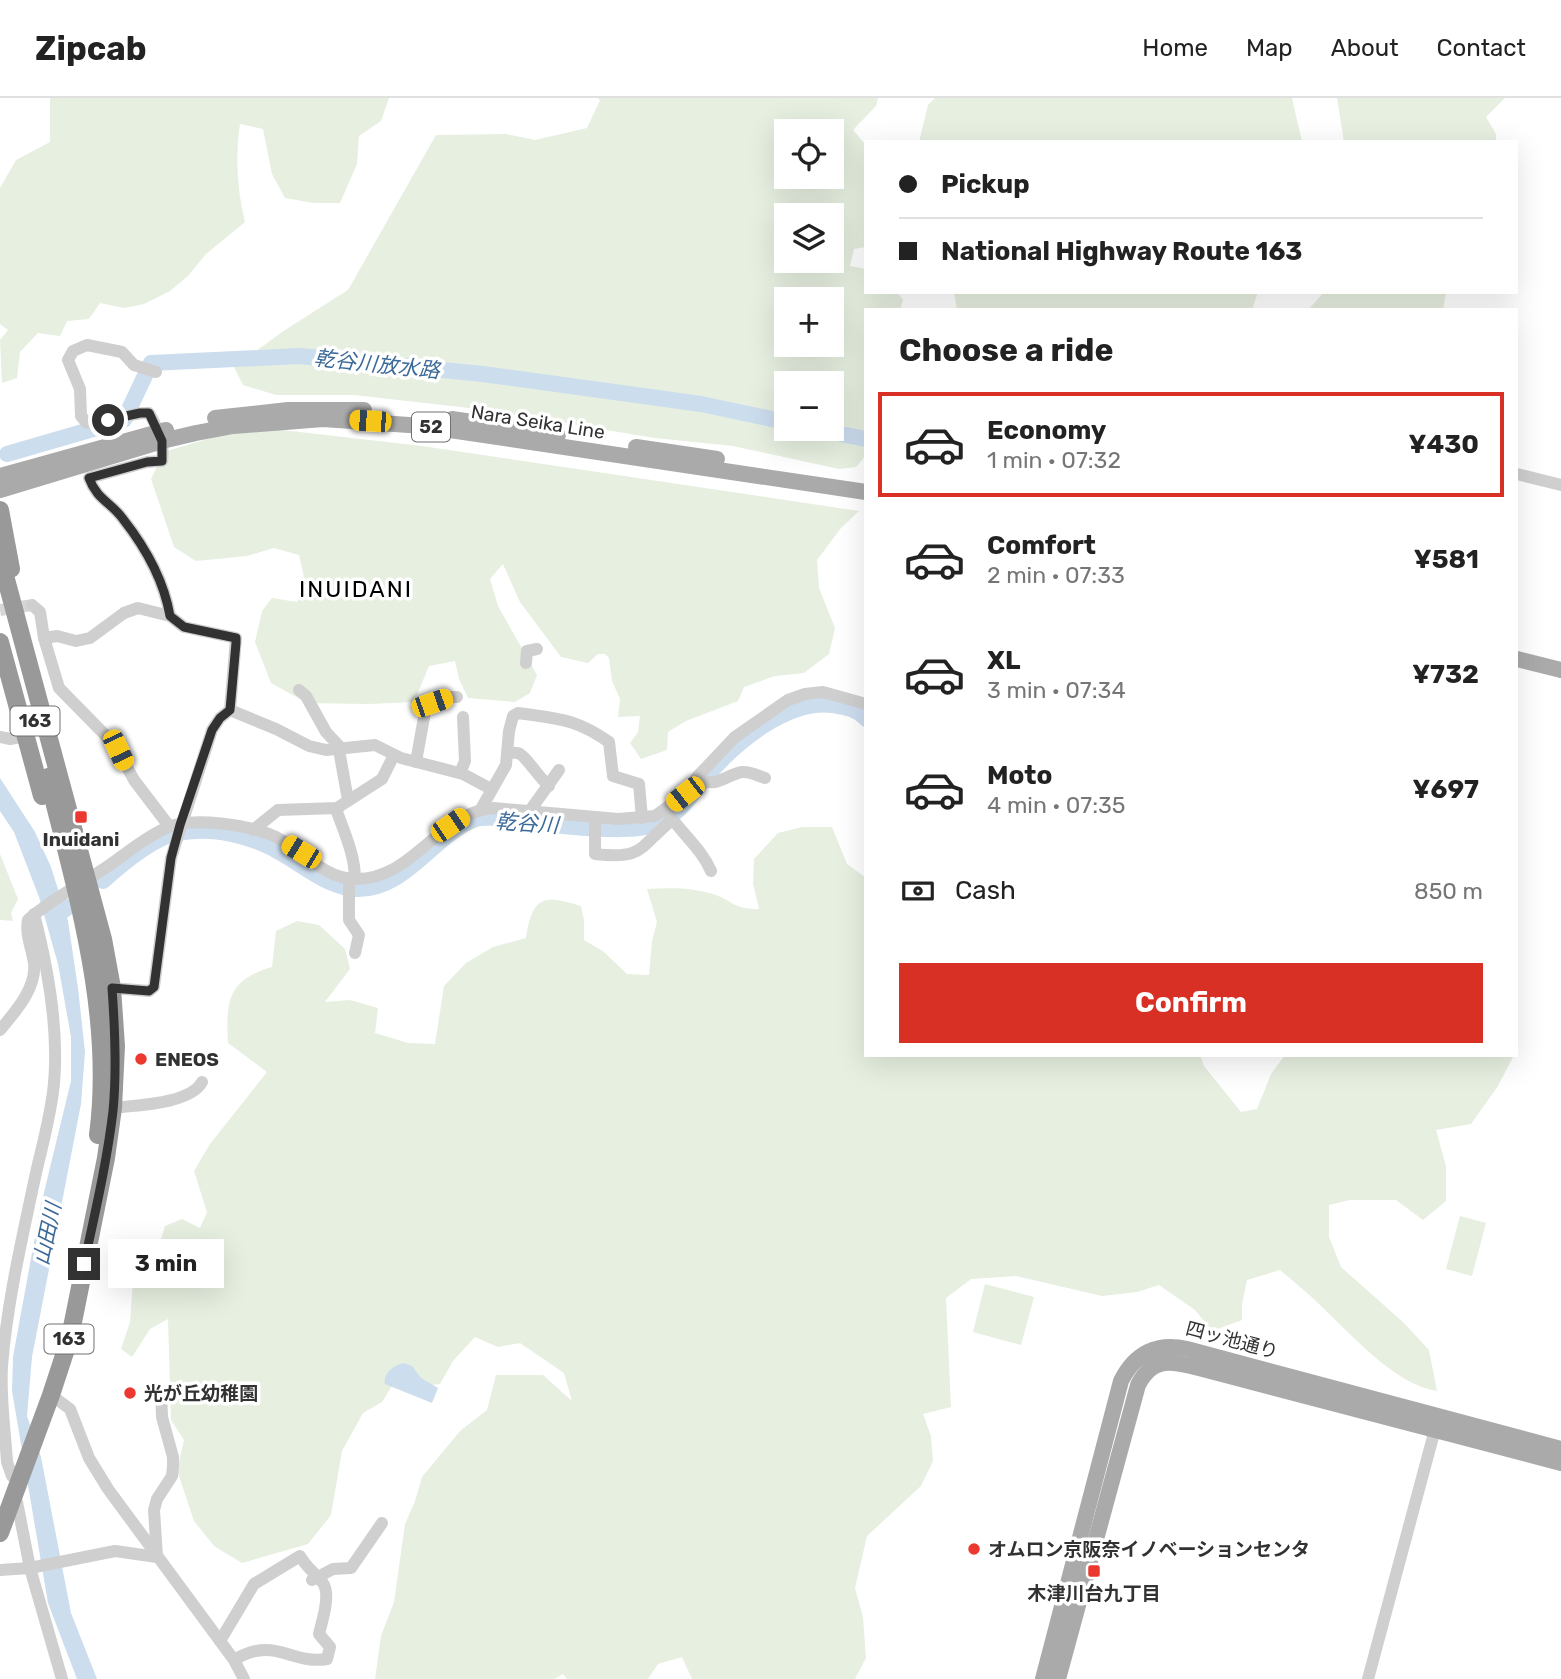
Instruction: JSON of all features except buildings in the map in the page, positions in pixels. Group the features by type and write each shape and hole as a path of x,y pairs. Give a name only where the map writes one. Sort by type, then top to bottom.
{"highway":[{"name":"163","path":"0,510 10,568 31,646 30,665"},
{"name":"163","path":"0,557 30,665 76,887 103,939 112,988 116,1046 113,1108 106,1158 70,1337 0,1533"},
{"name":"163","path":"0,593 84,917 97,1002 100,1120 84,1264"},
{"path":"0,642 4,674 26,736 41,794 66,850"}],"main road":[{"name":"Nara Seika Line","path":"0,491 160,437 196,422 249,413 352,409 486,424 864,481"},
{"name":"Nara Seika Line","path":"0,476 160,437 233,426 323,419 364,421 482,435 864,492"},
{"path":"1518,648 1561,659"},
{"path":"1518,659 1561,670"},
{"name":"四ッ池通り","path":"1043,1679 1121,1381 1137,1358 1161,1346 1174,1346 1436,1423 1561,1463"},
{"name":"四ッ池通り","path":"1058,1679 1138,1385 1150,1369 1169,1362 1179,1363 1561,1449"}],"street":[{"path":"156,372 134,365 122,352 88,345 73,351 68,360 80,389 81,416 86,423 96,424 149,413 160,437 162,461 147,462 89,478 93,490 123,519 154,566 167,598 170,616"},
{"path":"1518,474 1561,485"},
{"path":"32,605 40,612 44,638 59,688 115,745 134,780 174,826"},
{"path":"44,638 57,636 76,641 90,638 124,613 138,608 170,616 184,627 236,638 230,710 212,730 174,826 154,987 149,991 112,988"},
{"path":"526,663 527,651 537,649"},
{"path":"299,690 306,696 326,732 341,749 348,800"},
{"path":"594,822 595,854 618,857 636,852 735,737 788,700 823,692 864,703"},
{"path":"416,762 426,706 449,697 457,697"},
{"path":"230,710 276,729 309,747 326,750 375,745 394,755 460,773 491,789"},
{"path":"481,809 506,765 509,731 515,713 553,717 581,724 611,744 613,776 639,784 642,818"},
{"path":"460,773 465,761 463,717"},
{"path":"0,737 10,739 26,736"},
{"path":"508,753 523,756 540,779 549,786"},
{"path":"253,830 278,810 336,809 382,779 394,755"},
{"path":"529,812 559,770"},
{"path":"701,779 715,784 742,772 765,778"},
{"path":"336,809 355,867 350,883 349,920 359,935 355,953"},
{"path":"0,1030 25,1001 35,967 28,920 143,840 174,826 219,823 274,836 350,883 376,877 407,862 450,825 464,815 481,809 529,812 594,822 669,814"},
{"path":"669,814 698,847 711,871"},
{"path":"36,913 54,1028 54,1085 12,1291 3,1352 2,1380 7,1462 62,1679"},
{"path":"113,1108 168,1102 195,1092 202,1082"},
{"path":"157,1557 154,1510 157,1499 172,1476 173,1467 173,1457 162,1417 161,1390"},
{"path":"48,1403 70,1409 89,1458 108,1489 234,1660 244,1679"},
{"path":"1368,1679 1436,1423"},
{"path":"313,1579 333,1569 351,1568 382,1523"},
{"path":"0,1570 32,1568 115,1551 157,1557"},
{"path":"220,1641 254,1584 300,1556 313,1579 323,1583 326,1595 319,1634 330,1647 327,1659 316,1660 267,1649 248,1652 234,1660"}],"green space":[{"path":"50,98 389,98 381,121 359,136 357,164 340,203 314,203 285,198 272,174 263,129 240,124 238,173 245,222 206,254 188,276 170,291 144,304 124,308 100,303 89,319 67,321 60,336 38,333 20,352 17,378 2,383 0,340 8,330 0,324 0,188 16,160 50,142"},
{"path":"597,98 878,98 876,106 853,130 864,143 864,247 854,249 850,266 864,269 864,294 898,294 903,300 901,308 864,308 864,457 856,467 839,469 733,446 655,438 478,409 354,395 276,395 243,385 234,367 285,330 348,290 436,135 506,134 535,140 587,128 600,100"},
{"path":"935,98 1292,98 1302,140 919,140 928,105"},
{"path":"1337,98 1505,98 1486,117 1496,134 1496,140 1344,140"},
{"path":"954,294 1257,294 1253,308 957,308"},
{"path":"1322,294 1446,294 1443,308 1310,308"},
{"path":"265,428 422,446 859,511 841,528 817,560 819,588 835,628 829,654 804,673 775,676 744,687 738,701 686,721 668,732 667,750 641,759 630,743 638,732 640,716 618,717 620,699 612,681 609,658 605,654 598,654 588,663 561,657 520,602 503,564 490,579 498,606 537,675 530,693 515,702 468,698 459,679 455,661 429,666 414,702 307,703 271,683 255,642 262,611 272,598 297,602 306,586 299,555 274,548 247,556 196,561 174,547 151,479 164,452 227,433"},
{"path":"802,827 832,827 847,864 864,877 864,1057 1201,1057 1204,1066 1241,1112 1257,1109 1271,1074 1284,1057 1513,1057 1498,1086 1471,1124 1436,1130 1446,1166 1446,1201 1423,1220 1396,1200 1350,1200 1329,1205 1329,1237 1341,1267 1404,1323 1429,1350 1437,1391 1405,1379 1374,1357 1280,1270 1247,1280 1242,1320 1212,1331 1195,1310 1159,1285 1137,1292 1102,1296 1016,1276 971,1279 946,1298 951,1407 923,1414 931,1436 933,1461 921,1486 867,1536 855,1588 863,1617 866,1658 855,1679 692,1679 682,1657 658,1664 648,1679 567,1679 563,1674 554,1679 375,1679 381,1636 394,1602 405,1524 422,1477 460,1431 487,1410 496,1375 543,1375 572,1401 564,1373 520,1343 498,1347 475,1337 453,1361 440,1384 423,1386 400,1373 382,1402 363,1413 342,1451 331,1515 308,1544 242,1563 214,1546 194,1521 177,1470 184,1440 171,1420 168,1319 150,1329 132,1357 121,1349 130,1322 134,1268 142,1248 159,1245 165,1226 182,1219 200,1228 207,1212 194,1171 210,1144 267,1072 228,1043 229,1004 232,995 246,979 272,967 276,931 297,921 319,925 345,949 350,969 325,1002 350,1000 378,1008 375,1033 408,1043 435,1044 444,986 466,963 493,947 526,938 532,914 542,902 558,900 581,906 584,940 604,952 627,974 649,975 652,941 657,922 647,889 696,890 713,894 738,906 759,909 753,884 754,859 778,833"},
{"path":"0,854 18,899 11,913 13,921 0,920"},
{"path":"1460,1216 1486,1223 1472,1276 1446,1269"},
{"path":"985,1284 1034,1297 1021,1345 973,1332"}],"water":[{"name":"山田川","path":"0,778 35,832 51,867 68,921 85,1052 81,1104 32,1357 27,1416 41,1457 71,1613 97,1679 77,1679 48,1603 12,1391 13,1357 40,1209 71,1081 71,1037 58,964 39,897 14,832 0,811"},
{"path":"404,1363 412,1366 421,1378 438,1388 432,1403 385,1384 390,1370"}],"waterway":[{"name":"乾谷川放水路","path":"7,454 124,420 151,363 300,356 483,374 701,404 774,419"},
{"name":"乾谷川放水路","path":"844,435 864,439"},
{"name":"乾谷川","path":"103,881 156,841 174,834 203,831 232,834 261,843 339,886 358,889 375,887 406,871 447,836 478,818 601,829 642,828 657,824 679,810 732,750 780,716 816,705 833,705 855,711 864,717"},
{"name":"乾谷川","path":"54,918 68,907"}],"tunnel":[{"path":"0,610 32,605"}],"place":[{"name":"Inuidani","path":"81,817"},
{"name":"ENEOS","path":"141,1059"},
{"name":"光が丘幼稚園","path":"130,1393"},
{"name":"オムロン京阪奈イノベーションセンタ","path":"974,1549"},
{"name":"木津川台九丁目","path":"1094,1571"}],"district":[{"name":"INUIDANI","path":"356,589"}],"route":[{"path":"84,1264 106,1158 113,1108 116,1046 112,988 149,991 154,987 171,858 212,730 225,712 230,710 236,643 236,638 230,639 184,627 170,616 167,598 154,566 116,510 93,490 89,478 147,462 162,461 162,441 149,413 108,420"}]}
